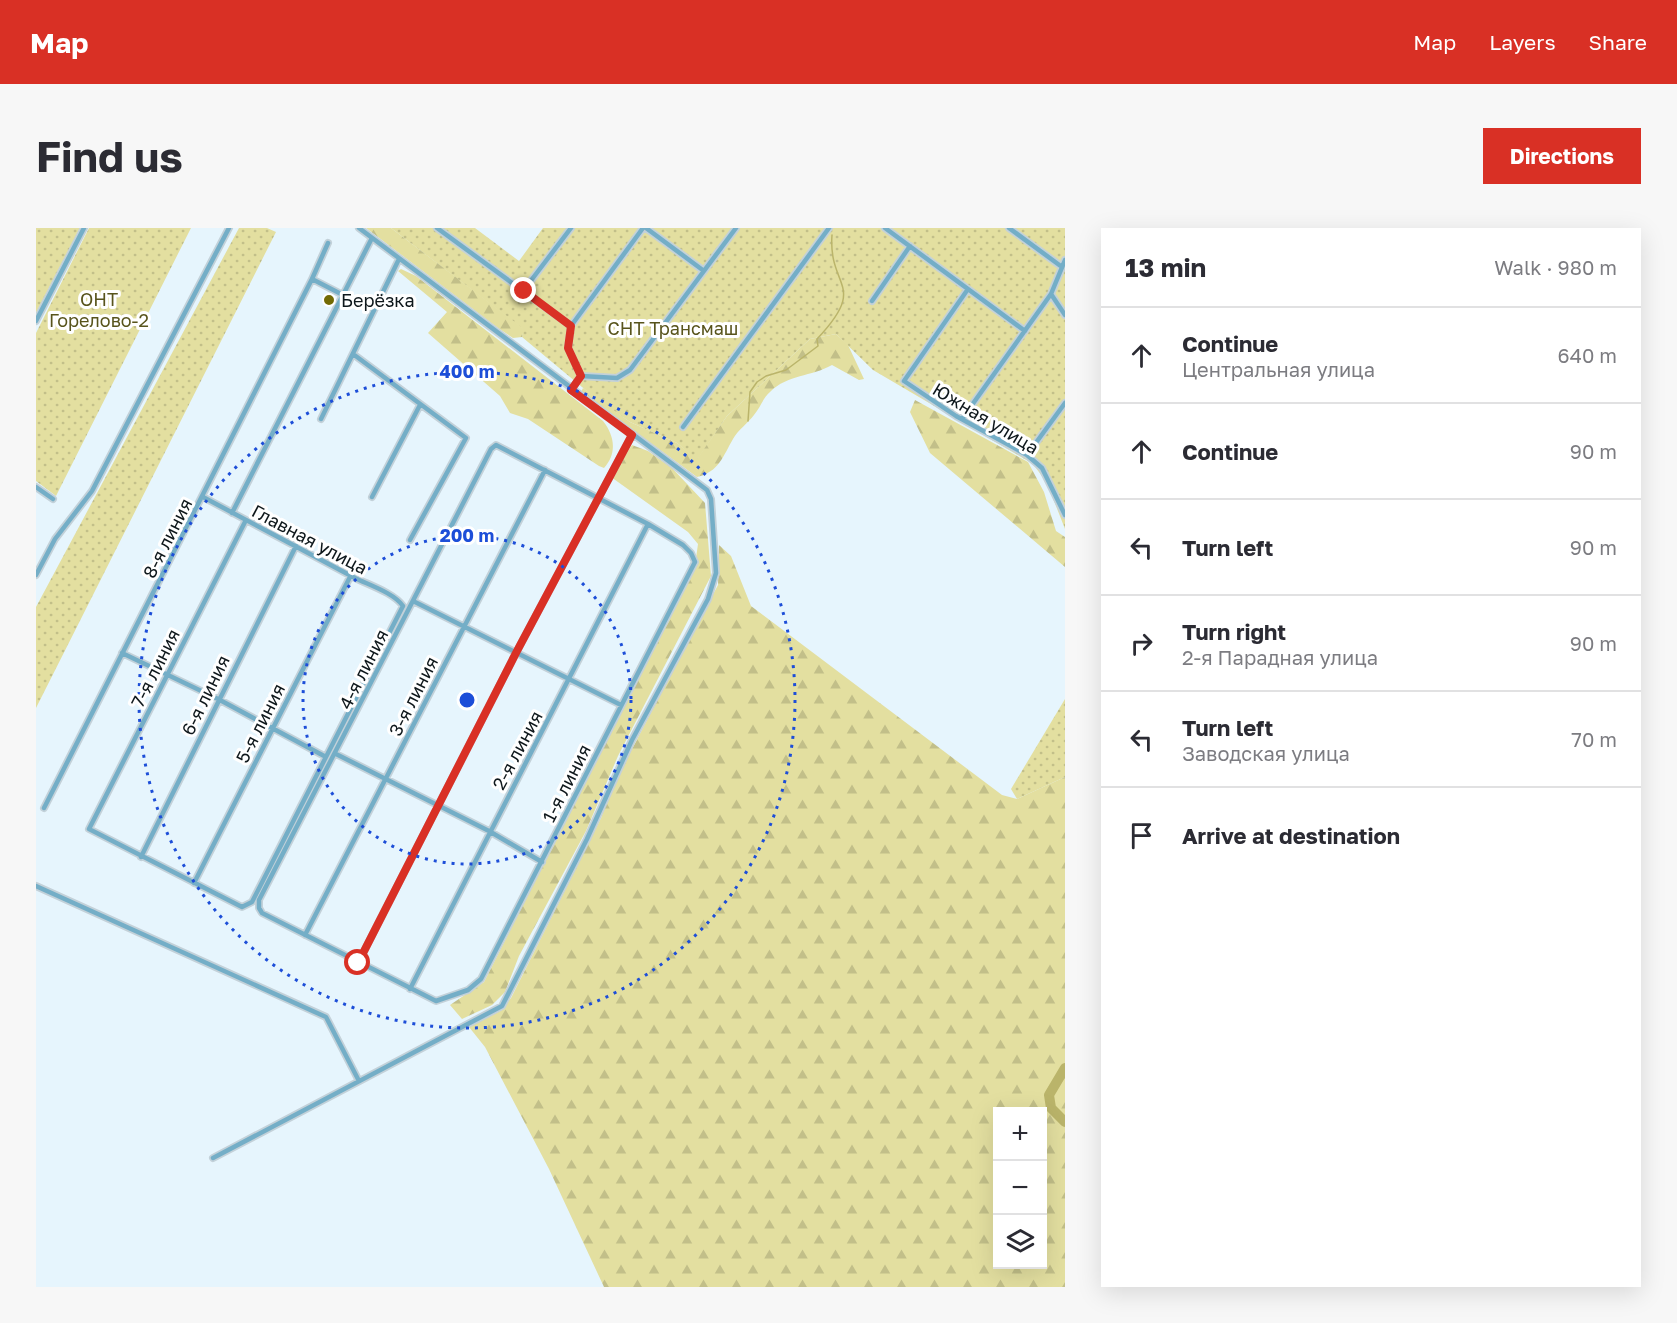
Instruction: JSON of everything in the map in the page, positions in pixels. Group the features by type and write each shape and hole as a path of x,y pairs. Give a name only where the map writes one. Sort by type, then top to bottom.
{"street":[{"path":"36,321 84,228"},
{"path":"36,575 55,538 92,491 228,228"},
{"path":"213,1158 502,1006 587,839 632,740 714,585 716,561 711,499 707,490 571,390 359,228"},
{"path":"437,228 571,326"},
{"path":"524,291 571,228"},
{"path":"581,376 568,348 571,326 645,228 704,271"},
{"path":"581,376 617,378 630,370 736,228"},
{"path":"683,427 829,228"},
{"path":"885,228 1025,331"},
{"path":"1009,228 1062,267"},
{"path":"232,513 372,238"},
{"name":"8-я линия","path":"44,808 203,497 328,243"},
{"path":"872,301 910,246"},
{"path":"321,418 399,259"},
{"path":"962,418 1051,294 1065,260"},
{"path":"312,279 343,295"},
{"name":"Южная улица","path":"968,289 904,381 962,418 1027,455 1042,468 1065,515"},
{"path":"1051,294 1065,315"},
{"path":"353,354 466,438 410,540"},
{"path":"571,390 581,376"},
{"path":"1027,455 1065,403"},
{"path":"372,497 420,405"},
{"path":"358,963 517,651 632,435"},
{"name":"4-я линия","path":"306,935 262,913 258,908 260,900 491,449 496,445 545,470"},
{"path":"545,470 648,524"},
{"name":"3-я линия","path":"306,935 545,470"},
{"path":"36,487 53,499"},
{"name":"Главная улица","path":"203,497 400,601 403,606 326,757"},
{"name":"7-я линия","path":"141,857 89,829 246,520"},
{"name":"1-я линия","path":"410,988 436,1001 445,1000 468,990 481,979 542,862 694,562 691,553 648,524"},
{"name":"2-я линия","path":"410,988 648,524"},
{"name":"6-я линия","path":"141,857 296,546"},
{"name":"5-я линия","path":"194,883 351,575"},
{"path":"413,601 621,705"},
{"path":"122,653 218,699 326,757 252,902 242,907 141,857"},
{"path":"336,754 439,808 489,831 542,862"},
{"path":"36,886 326,1017 359,1081"},
{"path":"306,935 410,988"}],"green space":[{"path":"36,228 80,228 36,313"},
{"name":"ОНТ Горелово-2","path":"89,228 191,228 56,496 36,481 36,333"},
{"path":"239,228 267,228 276,232 36,708 36,607"},
{"path":"366,228 391,228 524,329 522,337 513,338 498,328"},
{"name":"СНТ Трансмаш","path":"391,228 475,228 519,261 543,228 1065,228 1065,529 1047,483 1033,464 873,370 836,334 810,339 727,416 697,460 677,443 630,422 594,397 522,337 523,329"},
{"path":"401,269 416,276 603,421 610,433 613,445 611,457 604,468 528,419 510,413 500,396 428,333 447,312 398,271"},
{"path":"836,334 848,345 864,379 859,380 832,365 777,386 735,436 715,467 697,477 581,392 583,388 630,422 677,443 697,459 727,416 810,339"},
{"path":"915,400 1028,462 1044,492 1056,531 1065,537 1065,567 930,453 910,412"},
{"path":"632,445 648,451 672,468 705,503 711,576 618,756 586,831 519,956 505,992 492,1005 462,1019 450,1005 484,982 695,565 698,544 688,532 611,477"},
{"path":"719,545 731,556 751,606 1002,795 1017,799 1065,777 1065,1287 604,1287 549,1169 485,1047 469,1027 500,1011 511,998 601,818 613,785 718,585"},
{"path":"1065,699 1065,777 1017,799 1011,789"}],"waterway":[{"path":"748,421 750,392 757,382 766,376 786,370 818,346 817,339 841,307 844,296 832,253 832,235"},
{"path":"1065,1068 1049,1095 1051,1108 1065,1122"}],"place":[{"name":"Берёзка","path":"329,300"}],"route":[{"path":"358,963 517,651 608,476 632,435 571,390 581,376 568,348 567,340 571,326 524,291"}]}
